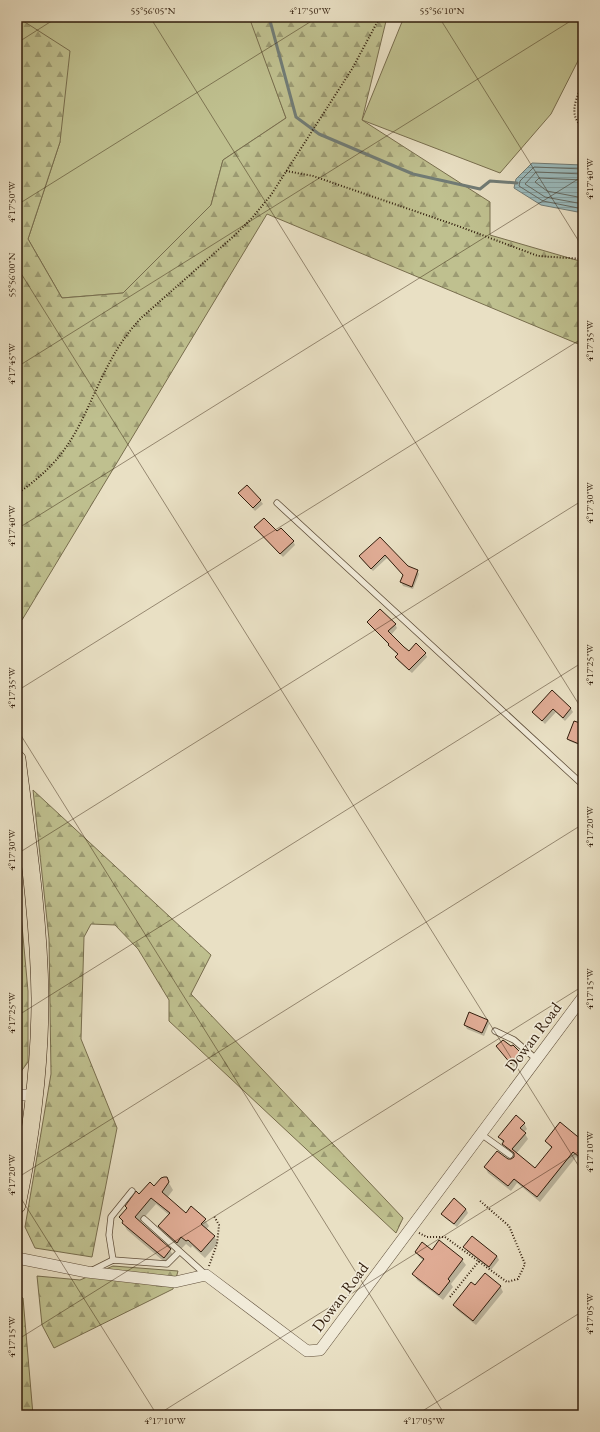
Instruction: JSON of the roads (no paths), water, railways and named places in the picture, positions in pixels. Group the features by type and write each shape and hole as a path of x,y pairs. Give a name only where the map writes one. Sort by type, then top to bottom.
{"main road":[{"path":"17,759 29,853 36,926 40,997 35,1095 17,1205"}],"street":[{"name":"Dowan Road","path":"206,1275 307,1351 320,1350 583,997"},
{"path":"17,1095 35,1095"},
{"path":"17,1258 87,1272 175,1282 206,1275"}],"lane":[{"path":"277,503 583,784"},
{"path":"495,1031 514,1040 536,1059"},
{"path":"481,1134 510,1155"},
{"path":"113,1260 109,1235 111,1217 132,1191"},
{"path":"144,1219 206,1275"},
{"path":"87,1272 113,1260 167,1264 179,1252"}],"water":[{"path":"532,163 583,165 583,213 541,205 514,188 516,179"}],"waterway":[{"path":"269,17 296,117 319,134 413,174 480,189 490,181 517,183"}]}
